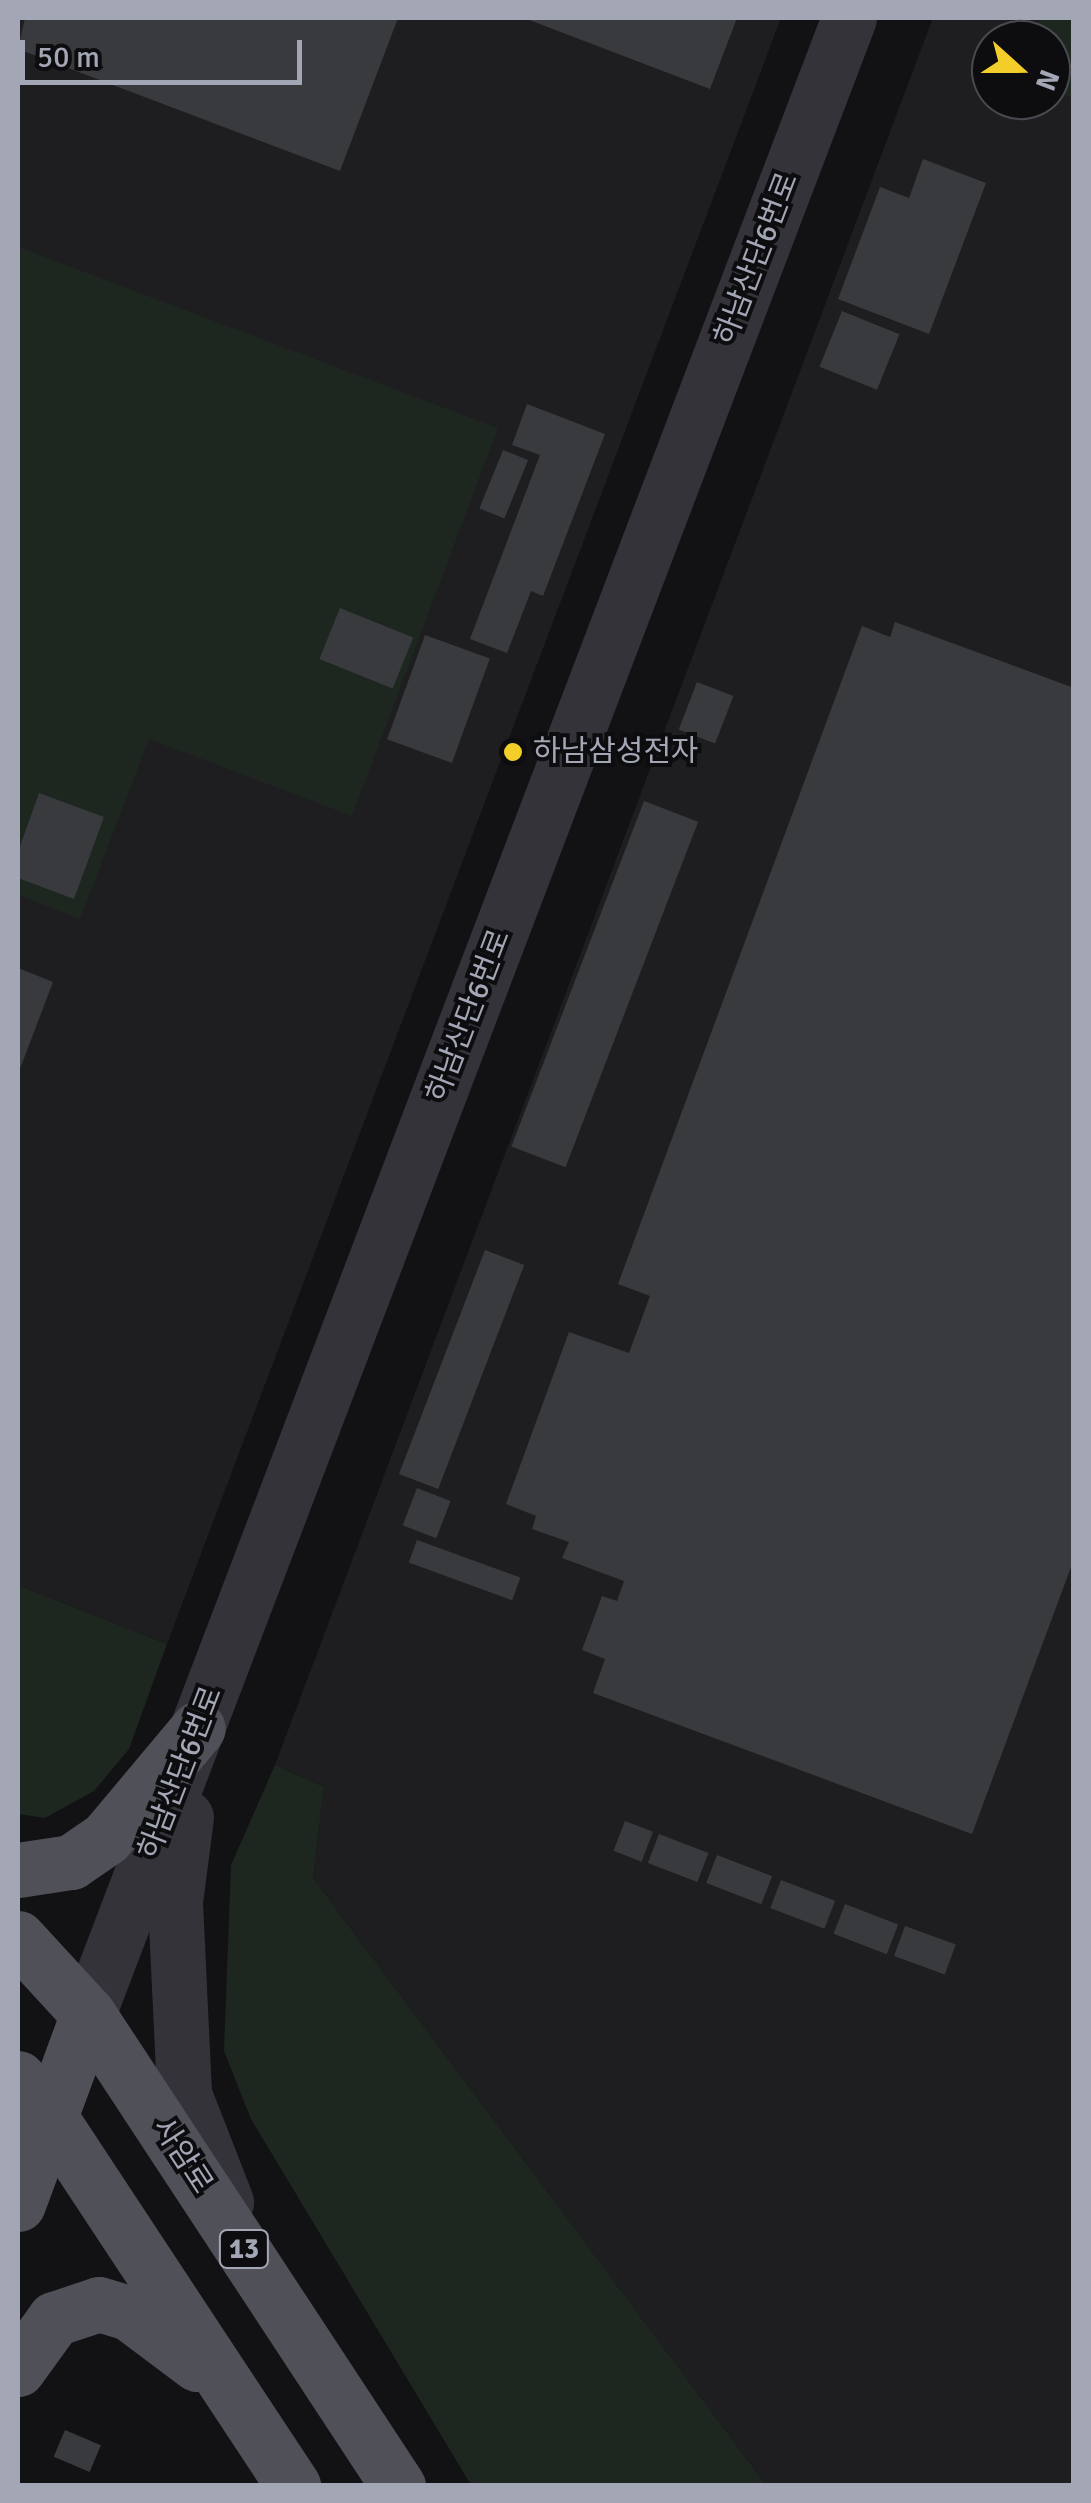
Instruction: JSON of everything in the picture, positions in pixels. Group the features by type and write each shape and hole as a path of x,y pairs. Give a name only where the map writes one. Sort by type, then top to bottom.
{"main road":[{"path":"18,1870 71,1862 106,1838 198,1728"},
{"name":"사암로","path":"18,1938 88,2014 398,2486"},
{"path":"18,2204 34,2098 88,2014"},
{"path":"34,2098 293,2486"},
{"path":"18,2369 54,2319 99,2304 129,2312 229,2390"}],"street":[{"name":"하남산단6번로","path":"88,2014 849,18"},
{"path":"198,1728 175,1902 179,2043 184,2094 245,2252"}],"shaded area":[{"path":"18,18 781,18 167,1644 18,1585"},
{"path":"933,18 1073,18 1073,2485 766,2485 313,1878 324,1787 275,1765"},
{"path":"1073,18 1073,98 1071,20 1039,20"},
{"path":"18,247 498,428 352,816 149,739 80,919 18,895"},
{"path":"18,1585 167,1644 129,1749 94,1791 45,1818 18,1814"},
{"path":"275,1765 324,1787 313,1878 766,2485 471,2485 251,2119 224,2051 231,1865"}],"building":[{"path":"25,18 398,18 340,171 18,49"},
{"path":"524,18 737,18 710,89"},
{"path":"923,159 986,183 929,334 838,299 880,187 909,198"},
{"path":"842,311 899,334 877,390 820,367"},
{"path":"527,404 605,434 543,596 531,591 507,653 470,639 540,455 512,445"},
{"path":"503,450 528,460 504,519 479,508"},
{"path":"340,608 413,638 393,689 319,659"},
{"path":"895,622 1074,688 1074,1559 972,1834 593,1693 605,1659 582,1650 602,1596 617,1601 624,1581 562,1558 569,1542 532,1529 536,1516 506,1504 569,1332 629,1353 650,1296 618,1284 862,626 890,637"},
{"path":"425,635 490,659 452,763 387,739"},
{"path":"697,682 733,696 715,744 679,730"},
{"path":"39,793 104,817 74,899 18,878 18,852"},
{"path":"644,801 698,822 566,1167 511,1146"},
{"path":"18,968 53,982 18,1074"},
{"path":"485,1250 524,1265 438,1489 399,1474"},
{"path":"417,1488 451,1501 436,1538 403,1525"},
{"path":"417,1540 520,1578 512,1600 409,1563"},
{"path":"625,1821 653,1832 642,1862 614,1851"},
{"path":"659,1834 708,1853 697,1882 648,1863"},
{"path":"717,1855 772,1876 761,1904 706,1883"},
{"path":"781,1880 835,1901 824,1929 770,1908"},
{"path":"845,1904 898,1924 887,1954 834,1934"},
{"path":"905,1926 956,1944 945,1975 894,1956"},
{"path":"65,2430 101,2445 90,2472 54,2457"}],"place":[{"name":"하남삼성전자","path":"513,752"}]}
